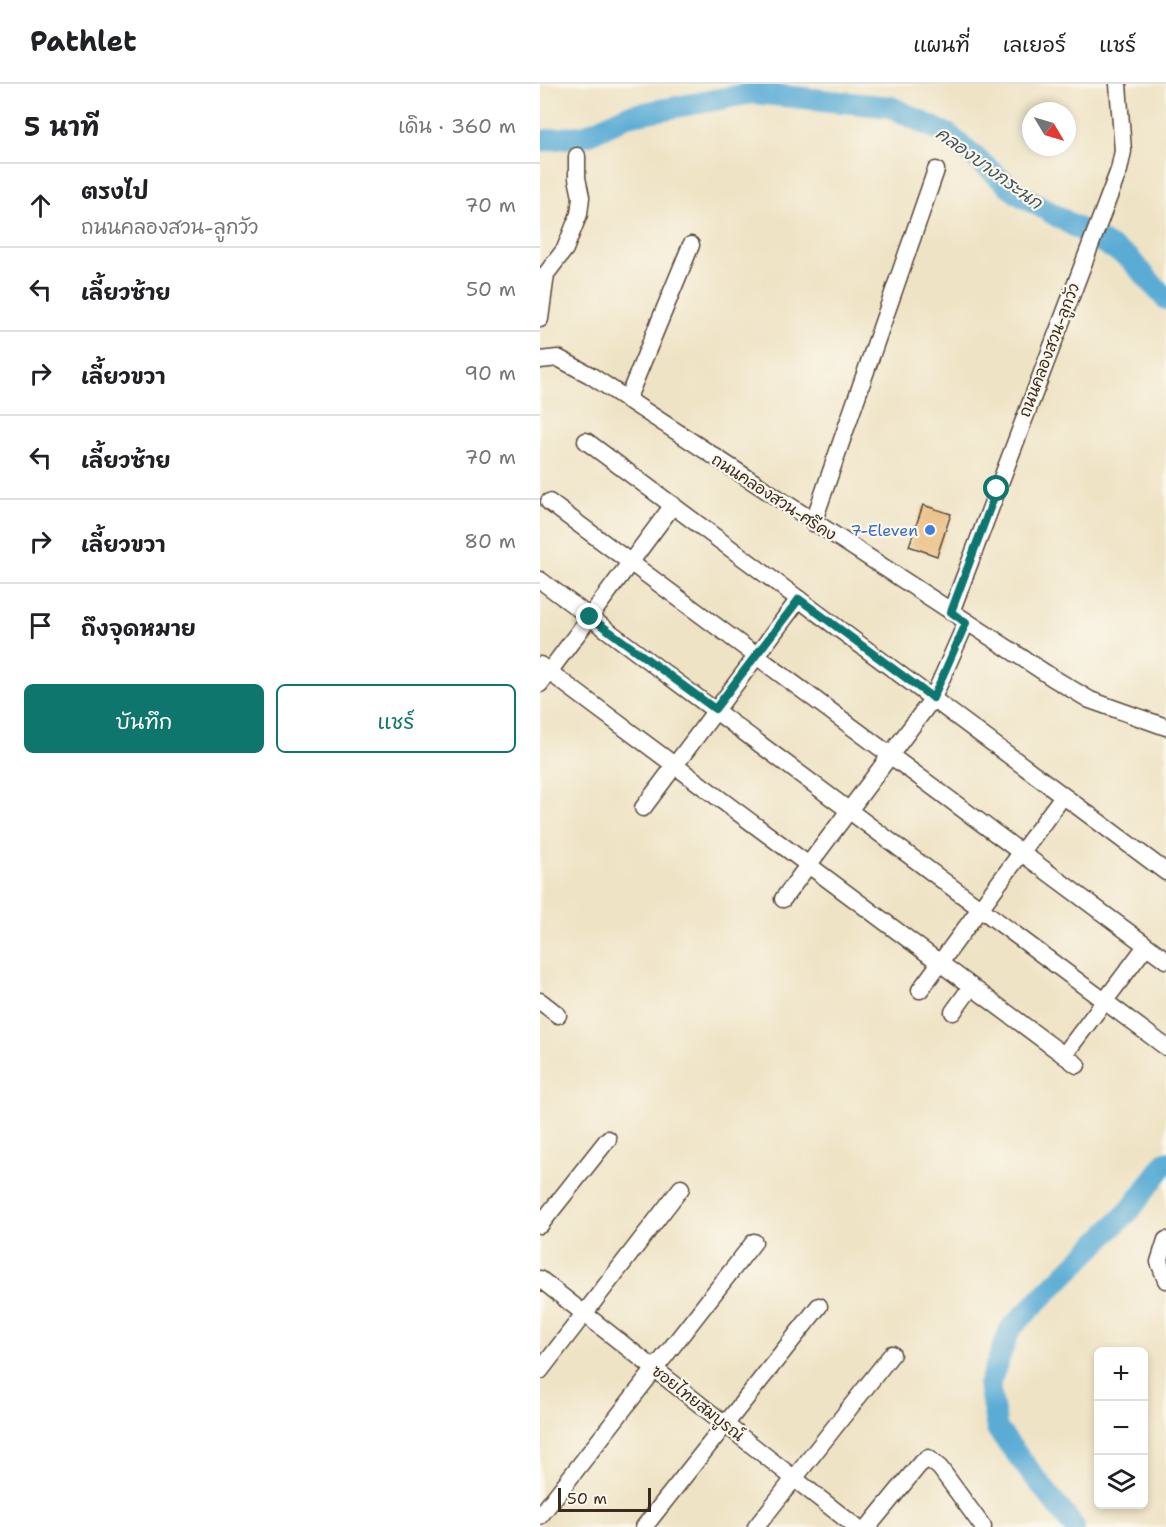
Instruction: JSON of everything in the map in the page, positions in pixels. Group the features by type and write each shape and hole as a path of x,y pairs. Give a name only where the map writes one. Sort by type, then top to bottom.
{"street":[{"name":"ถนนคลองสวน-ลูกวัว","path":"951,612 1119,170 1123,151 1118,84"},
{"path":"540,319 546,274 566,249 579,214 581,197 577,178 577,156"},
{"path":"813,523 936,170"},
{"path":"627,400 691,245"},
{"name":"ถนนคลองสวน-ศรีคง","path":"540,358 558,358 627,400 966,623 1090,700 1166,727"},
{"path":"586,441 1166,872"},
{"path":"549,502 1166,960"},
{"path":"673,505 590,617 543,674 674,766 1070,1060 1104,1002 1146,946"},
{"path":"540,580 1166,1047"},
{"path":"643,808 799,599"},
{"path":"783,899 933,698 966,623"},
{"path":"920,990 1063,796"},
{"path":"953,1012 971,987"},
{"path":"540,1001 558,1015"},
{"path":"540,1225 608,1139"},
{"path":"540,1371 681,1188"},
{"path":"1166,1240 1159,1262 1166,1280"},
{"path":"540,1515 754,1242"},
{"name":"ซอยไทยสมบูรณ์","path":"540,1280 856,1527"},
{"path":"644,1527 819,1306"},
{"path":"756,1527 892,1354"},
{"path":"868,1527 927,1458 940,1468 983,1527"}],"building":[{"name":"7-Eleven","path":"923,505 951,514 937,556 909,546"}],"waterway":[{"name":"คลองบางกระนก","path":"540,141 587,135 627,116 753,93 891,107 949,135 1017,193 1129,258 1166,299"},
{"path":"1074,1527 997,1429 989,1385 1010,1329 1131,1209 1166,1162"}],"place":[{"name":"7-Eleven","path":"930,530"}],"route":[{"path":"590,617 715,709 799,599 933,698 966,623 951,612 997,489"}]}
